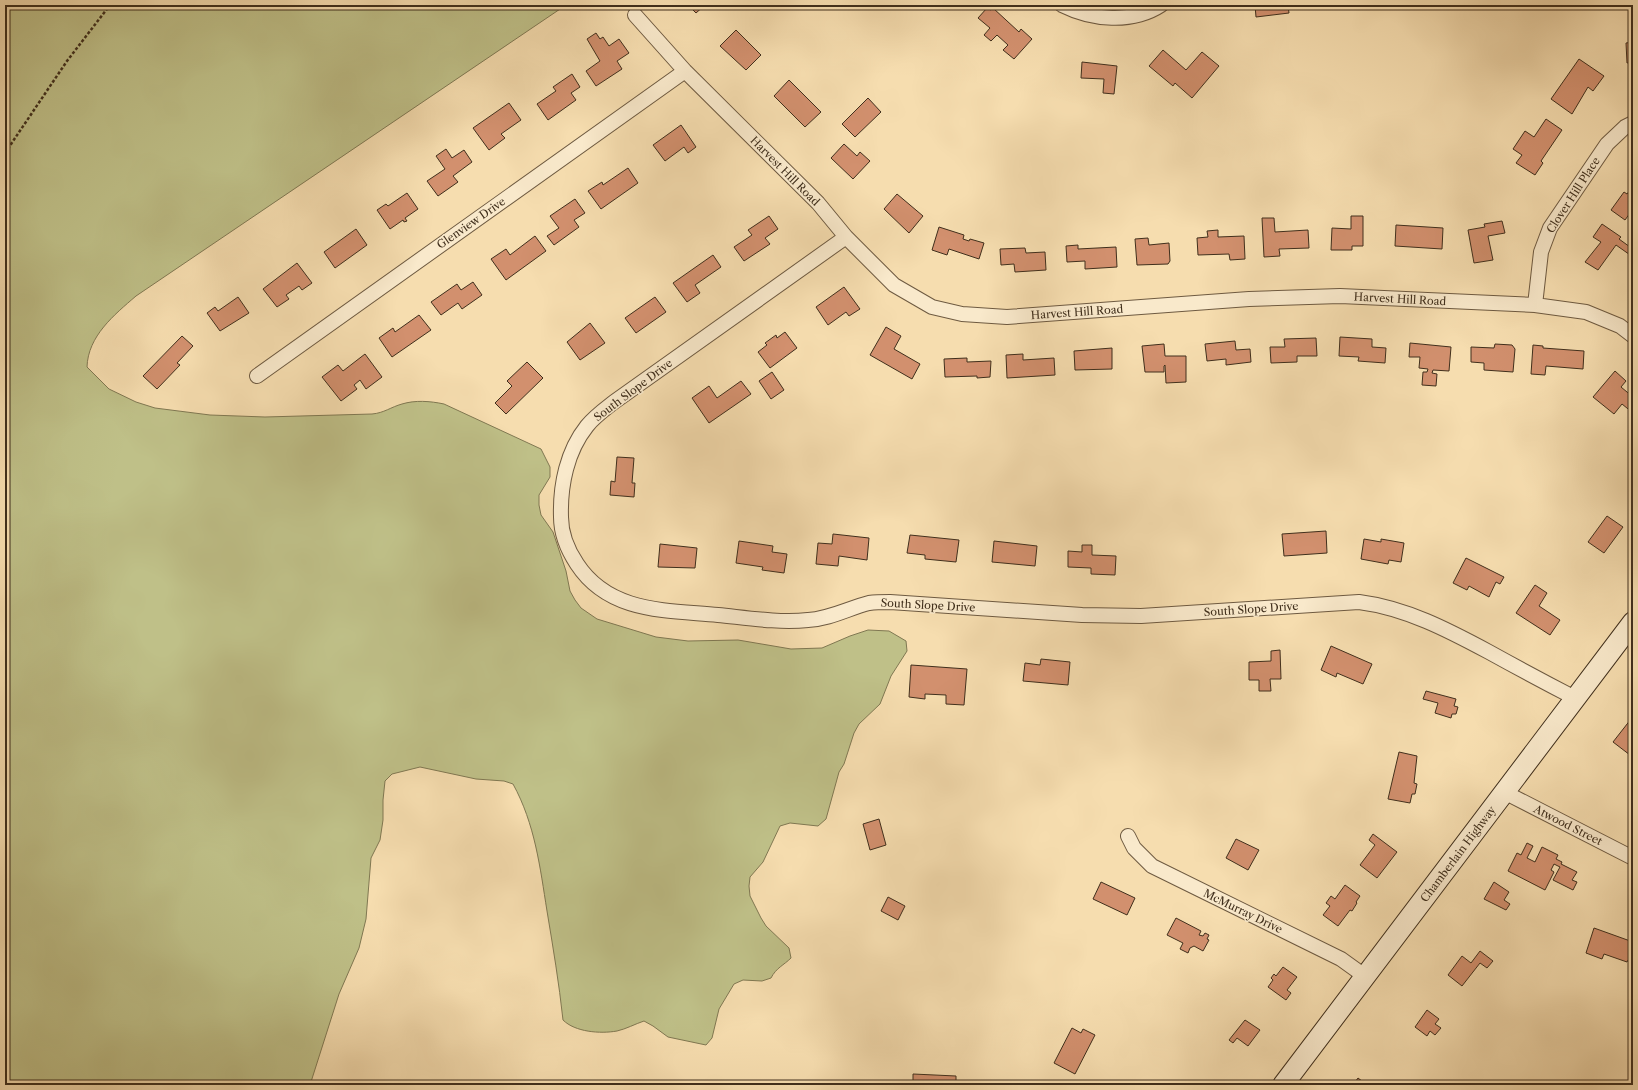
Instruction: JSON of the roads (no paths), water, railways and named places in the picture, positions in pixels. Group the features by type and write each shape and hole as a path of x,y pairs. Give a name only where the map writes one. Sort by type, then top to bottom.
{"main road":[{"name":"Chamberlain Highway","path":"1283,1085 1633,622"}],"street":[{"path":"1062,5 1075,12 1100,17 1122,18 1140,14 1161,5"},
{"name":"Harvest Hill Road","path":"635,15 685,71 818,203 846,237 894,285 932,307 962,314 1006,317 1249,299 1340,296 1535,305 1586,312 1620,326 1633,336"},
{"name":"Glenview Drive","path":"257,376 685,71"},
{"name":"Clover Hill Place","path":"1535,305 1541,252 1550,228 1607,144 1625,127 1633,123"},
{"name":"South Slope Drive","path":"846,237 614,402 587,425 574,447 564,474 560,503 561,530 569,553 582,572 599,590 626,603 653,609 774,620 809,620 830,616 870,603 890,602 1082,615 1141,616 1359,602 1377,604 1399,610 1442,627 1575,698"},
{"name":"Atwood Street","path":"1504,792 1633,858"},
{"name":"McMurray Drive","path":"1128,836 1134,848 1152,866 1341,959 1366,977"}]}
